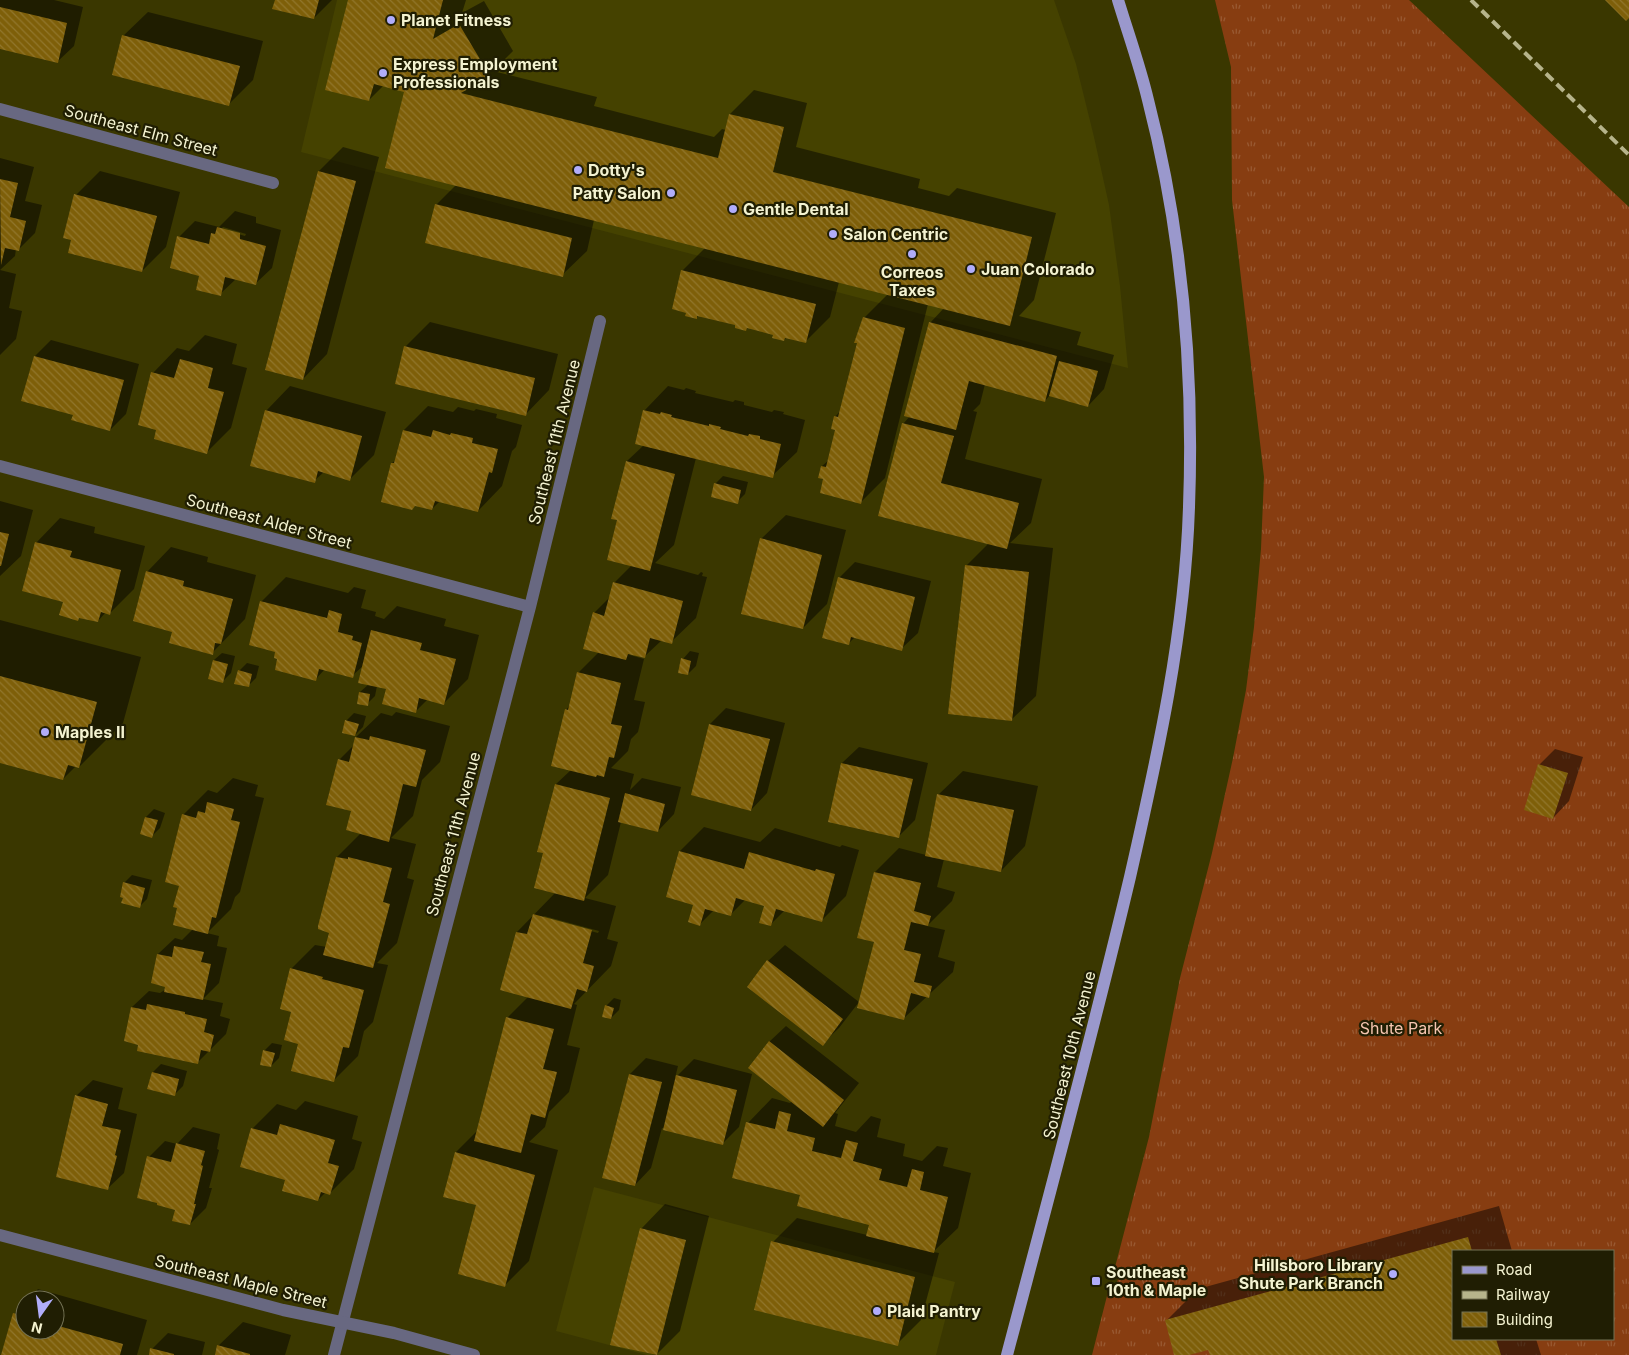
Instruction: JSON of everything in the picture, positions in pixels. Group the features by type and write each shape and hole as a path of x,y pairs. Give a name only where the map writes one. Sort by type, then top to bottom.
{"main road":[{"name":"Southeast 10th Avenue","path":"1007,1355 1116,936 1156,761 1173,671 1186,568 1189,505 1190,395 1181,275 1171,208 1148,99 1118,0"}],"street":[{"name":"Southeast Elm Street","path":"0,109 273,183"},
{"name":"Southeast 11th Avenue","path":"334,1355 530,607 600,321"},
{"name":"Southeast Alder Street","path":"0,466 530,607"},
{"name":"Southeast Maple Street","path":"0,1235 283,1310 394,1333 474,1355"}],"shaded area":[{"path":"337,0 1054,0 1076,64 1109,205 1120,286 1128,368 301,152"},
{"path":"594,1187 955,1282 936,1355 647,1355 556,1331"}],"green space":[{"name":"Shute Park","path":"1215,0 1409,0 1629,207 1629,1355 1092,1355 1109,1288 1115,1289 1120,1273 1114,1271 1149,1137 1180,978 1212,853 1233,758 1246,690 1254,627 1261,549 1264,477 1232,200 1231,67"}],"building":[{"path":"275,0 319,0 314,19 272,9"},
{"path":"348,0 443,0 433,39 459,24 490,76 461,93 718,158 729,114 784,127 773,172 1032,237 1010,326 385,168 404,92 374,84 369,101 325,90"},
{"path":"1605,0 1629,0 1629,18 1626,21"},
{"path":"0,7 67,23 58,63 0,49"},
{"path":"122,35 240,66 229,106 112,75"},
{"path":"318,171 356,181 303,380 265,370"},
{"path":"0,179 18,183 10,217 26,221 19,251 5,248 1,265"},
{"path":"74,194 157,216 142,272 68,253 71,240 63,238"},
{"path":"435,204 572,238 563,277 425,243"},
{"path":"217,227 240,233 240,239 266,246 256,285 225,277 221,296 196,290 199,276 170,268 177,236 209,244 211,233 215,234"},
{"path":"681,270 816,304 806,343 785,338 784,341 772,338 773,335 747,328 746,331 735,328 735,325 697,316 697,319 685,316 686,313 672,309"},
{"path":"863,317 905,328 861,504 820,493 823,479 818,478 821,466 826,467 835,430 831,429 834,416 838,417 857,343 854,343"},
{"path":"929,322 1057,356 1045,402 969,381 956,430 904,416"},
{"path":"404,346 535,378 526,416 395,384"},
{"path":"34,356 124,380 110,431 71,420 73,415 21,401"},
{"path":"180,359 213,368 208,388 224,392 207,454 154,439 156,430 138,425 151,372 174,378"},
{"path":"1059,361 1098,371 1088,407 1049,396"},
{"path":"265,410 362,436 350,481 318,471 315,483 250,466"},
{"path":"643,410 660,414 661,412 672,415 671,417 709,426 709,424 721,427 720,429 748,436 749,434 760,436 760,439 781,444 773,478 635,444"},
{"path":"902,423 954,436 941,483 1019,503 1007,549 878,516"},
{"path":"403,430 431,437 433,430 450,435 451,433 473,438 472,443 498,449 492,473 489,472 478,512 435,501 432,510 415,506 412,510 381,502 391,463 394,463"},
{"path":"626,461 675,474 650,571 607,560 617,520 611,519"},
{"path":"714,483 741,490 738,504 711,497"},
{"path":"0,532 9,534 1,566 0,566"},
{"path":"760,538 822,555 803,629 741,614"},
{"path":"35,542 72,551 70,557 121,570 110,615 101,612 98,622 79,618 78,621 59,615 63,602 22,591"},
{"path":"965,565 1029,572 1012,721 948,714"},
{"path":"146,571 184,581 183,586 233,599 221,644 215,643 213,655 169,643 172,632 133,621"},
{"path":"838,577 915,597 902,651 851,637 849,645 822,638"},
{"path":"613,582 683,601 672,644 650,638 645,658 628,654 626,660 583,649 593,612 604,616"},
{"path":"260,601 327,618 329,610 342,614 338,632 353,636 352,640 362,643 353,678 319,669 316,681 275,670 277,659 274,658 275,652 249,645"},
{"path":"371,630 422,643 420,650 456,659 444,705 419,698 416,713 382,704 386,689 358,683"},
{"path":"681,658 691,661 688,675 678,673"},
{"path":"213,660 228,664 223,683 208,679"},
{"path":"238,670 252,674 249,687 234,684"},
{"path":"577,672 621,683 611,724 622,726 614,758 609,757 604,777 597,775 596,777 551,766 565,709 568,710"},
{"name":"Maples II","path":"0,676 97,702 79,768 68,765 63,780 0,763"},
{"path":"359,692 370,694 368,706 357,704"},
{"path":"345,720 359,724 355,736 342,733"},
{"path":"709,724 770,739 751,811 691,795"},
{"path":"370,736 426,750 416,787 403,784 389,842 346,830 351,811 326,805 338,759 349,762 355,737 369,740"},
{"path":"841,763 913,779 899,838 828,822"},
{"path":"1538,764 1568,773 1553,819 1524,810"},
{"path":"555,784 610,798 584,901 534,888 543,853 537,852"},
{"path":"625,793 665,804 658,832 618,822"},
{"path":"937,794 1014,810 1001,872 925,856"},
{"path":"207,802 234,809 231,820 240,822 216,918 212,917 208,934 173,925 177,908 173,907 179,886 165,882 182,814 196,818 198,811 205,813"},
{"path":"145,817 158,820 152,838 140,834"},
{"path":"679,851 744,869 749,852 815,871 816,869 835,874 822,922 776,909 771,926 759,923 764,906 736,898 731,916 705,909 700,926 688,922 693,905 666,897"},
{"path":"336,857 348,859 348,857 392,868 383,902 390,904 373,968 323,955 329,933 318,929 318,926"},
{"path":"874,872 921,883 914,911 931,916 928,926 911,922 904,950 921,954 914,982 932,986 929,998 911,993 904,1020 857,1008 874,942 857,938"},
{"path":"123,882 145,888 140,908 121,903 123,898 120,897"},
{"path":"533,914 592,930 583,963 594,966 587,992 577,989 571,1009 500,990 516,932 527,934"},
{"path":"174,946 204,952 201,962 211,964 203,1000 164,992 165,987 151,983 157,954 172,957"},
{"path":"767,960 843,1019 823,1046 747,987"},
{"path":"290,968 364,990 349,1048 343,1047 334,1082 291,1071 298,1044 284,1040 291,1012 280,1009"},
{"path":"147,1004 207,1019 204,1032 214,1035 210,1052 201,1050 198,1064 137,1051 138,1045 124,1041 131,1007 146,1010"},
{"path":"605,1005 614,1008 611,1019 602,1017"},
{"path":"506,1017 554,1029 543,1069 557,1072 545,1118 531,1114 521,1153 474,1141"},
{"path":"769,1041 844,1100 823,1127 748,1068"},
{"path":"263,1050 275,1053 271,1067 260,1065"},
{"path":"152,1072 179,1079 175,1096 147,1089"},
{"path":"629,1074 662,1082 635,1186 602,1178"},
{"path":"676,1075 737,1090 723,1145 663,1130"},
{"path":"75,1095 108,1104 102,1126 121,1130 115,1155 117,1156 108,1190 56,1177"},
{"path":"779,1111 791,1114 787,1131 815,1138 812,1151 841,1158 846,1140 858,1143 853,1161 882,1169 879,1180 907,1187 912,1169 924,1172 920,1190 948,1197 934,1253 866,1236 869,1225 797,1206 800,1195 732,1178 746,1122 775,1129"},
{"path":"280,1124 335,1140 328,1163 339,1166 330,1195 321,1192 318,1201 282,1191 285,1180 240,1167 251,1128 277,1135"},
{"path":"176,1143 205,1151 194,1204 196,1204 190,1225 172,1221 175,1210 137,1198 147,1156 171,1162"},
{"path":"455,1152 535,1175 505,1287 458,1274 476,1205 443,1197"},
{"path":"640,1228 686,1240 657,1355 610,1345"},
{"name":"Hillsboro Library Shute Park Branch","path":"1468,1237 1472,1250 1452,1250 1452,1340 1496,1340 1501,1355 1210,1355 1208,1350 1189,1355 1174,1355 1165,1320"},
{"path":"771,1241 915,1277 898,1346 754,1310"},
{"path":"13,1313 15,1314 15,1340 65,1340 65,1328 123,1344 120,1355 1,1355"},
{"path":"217,1345 250,1354 250,1355 215,1355"},
{"path":"150,1348 174,1354 174,1355 149,1355"}],"railway":[{"path":"1471,0 1629,155"}],"place":[{"name":"Planet Fitness","path":"391,20"},
{"name":"Express Employment Professionals","path":"383,73"},
{"name":"Dotty's","path":"578,170"},
{"name":"Patty Salon","path":"671,193"},
{"name":"Gentle Dental","path":"733,209"},
{"name":"Salon Centric","path":"833,234"},
{"name":"Correos Taxes","path":"912,254"},
{"name":"Juan Colorado","path":"971,269"},
{"name":"Maples II","path":"45,732"},
{"name":"Hillsboro Library Shute Park Branch","path":"1393,1274"},
{"name":"Southeast 10th & Maple","path":"1096,1281"},
{"name":"Plaid Pantry","path":"877,1311"}]}
